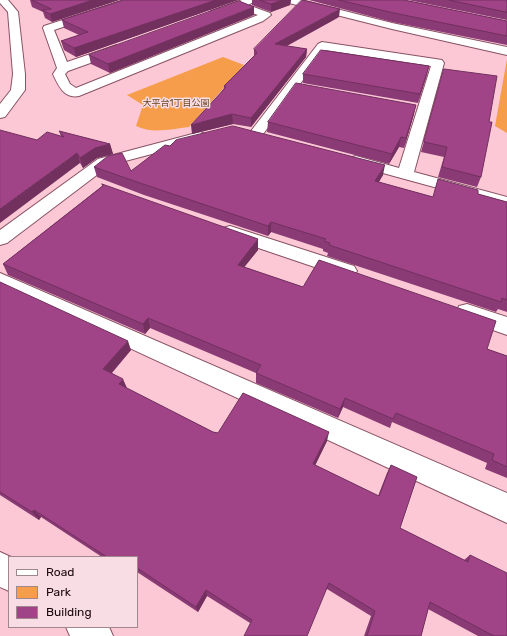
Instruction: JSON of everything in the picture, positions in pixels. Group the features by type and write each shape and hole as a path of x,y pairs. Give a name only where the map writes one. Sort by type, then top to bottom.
{"street":[{"path":"0,114 18,90 19,74 13,12 3,0"},
{"path":"63,68 48,28 134,0"},
{"path":"203,18 252,0"},
{"path":"289,0 384,24 507,51"},
{"path":"129,44 63,68 59,74 65,86 74,93 266,15 239,5"},
{"path":"256,135 322,46 438,63 405,174"},
{"path":"292,87 307,90"},
{"path":"409,107 424,110"},
{"path":"0,239 80,178 104,162 218,133"},
{"path":"338,156 507,202"},
{"path":"80,178 102,186"},
{"path":"213,226 364,277"},
{"path":"0,280 507,508"},
{"path":"447,305 507,326"},
{"path":"0,568 8,574"},
{"path":"84,628 96,636"}],"green space":[{"name":"大平台1丁目公園","path":"223,57 244,65 189,127 169,130 149,130 136,126 143,105 127,95"},
{"path":"507,59 507,133 495,126"}],"building":[{"path":"32,0 93,0 50,14 42,10 51,9"},
{"path":"124,0 216,0 74,48 61,41 88,32 62,20"},
{"path":"260,0 283,0 271,4"},
{"path":"302,0 340,9 275,44 307,49 251,118 232,114 191,125 226,87 224,86 257,53 254,49"},
{"path":"339,0 404,0 507,21 507,36 394,13"},
{"path":"449,0 507,0 507,12"},
{"path":"239,1 254,7 108,64 89,55"},
{"path":"321,50 429,66 420,94 303,74"},
{"path":"444,69 497,76 489,122 492,122 481,177 442,167 447,147 424,142"},
{"path":"296,83 416,105 406,138 401,137 392,154 268,122"},
{"path":"233,126 385,165 375,181 433,197 438,179 478,190 478,194 507,202 507,300 502,298 501,302 329,245 330,243 324,241 326,239 271,222 268,226 94,167 108,156 122,153 131,171 165,145 170,146 176,140"},
{"path":"0,130 37,140 47,132 64,137 59,131 110,144 95,148 80,158 77,153 0,209"},
{"path":"102,184 258,239 238,265 303,287 319,260 496,321 487,349 507,356 507,467 492,460 494,454 396,413 393,419 345,398 340,409 256,373 261,365 148,318 143,324 3,264 103,186"},
{"path":"0,282 128,341 103,369 123,379 119,384 213,432 218,433 243,393 329,432 313,464 379,496 391,465 417,477 400,528 468,562 470,555 507,573 507,636 494,636 430,602 421,636 367,636 375,611 329,583 307,636 244,636 252,620 206,590 196,607 138,569 138,556 105,556 34,510 32,512 0,492"}]}
